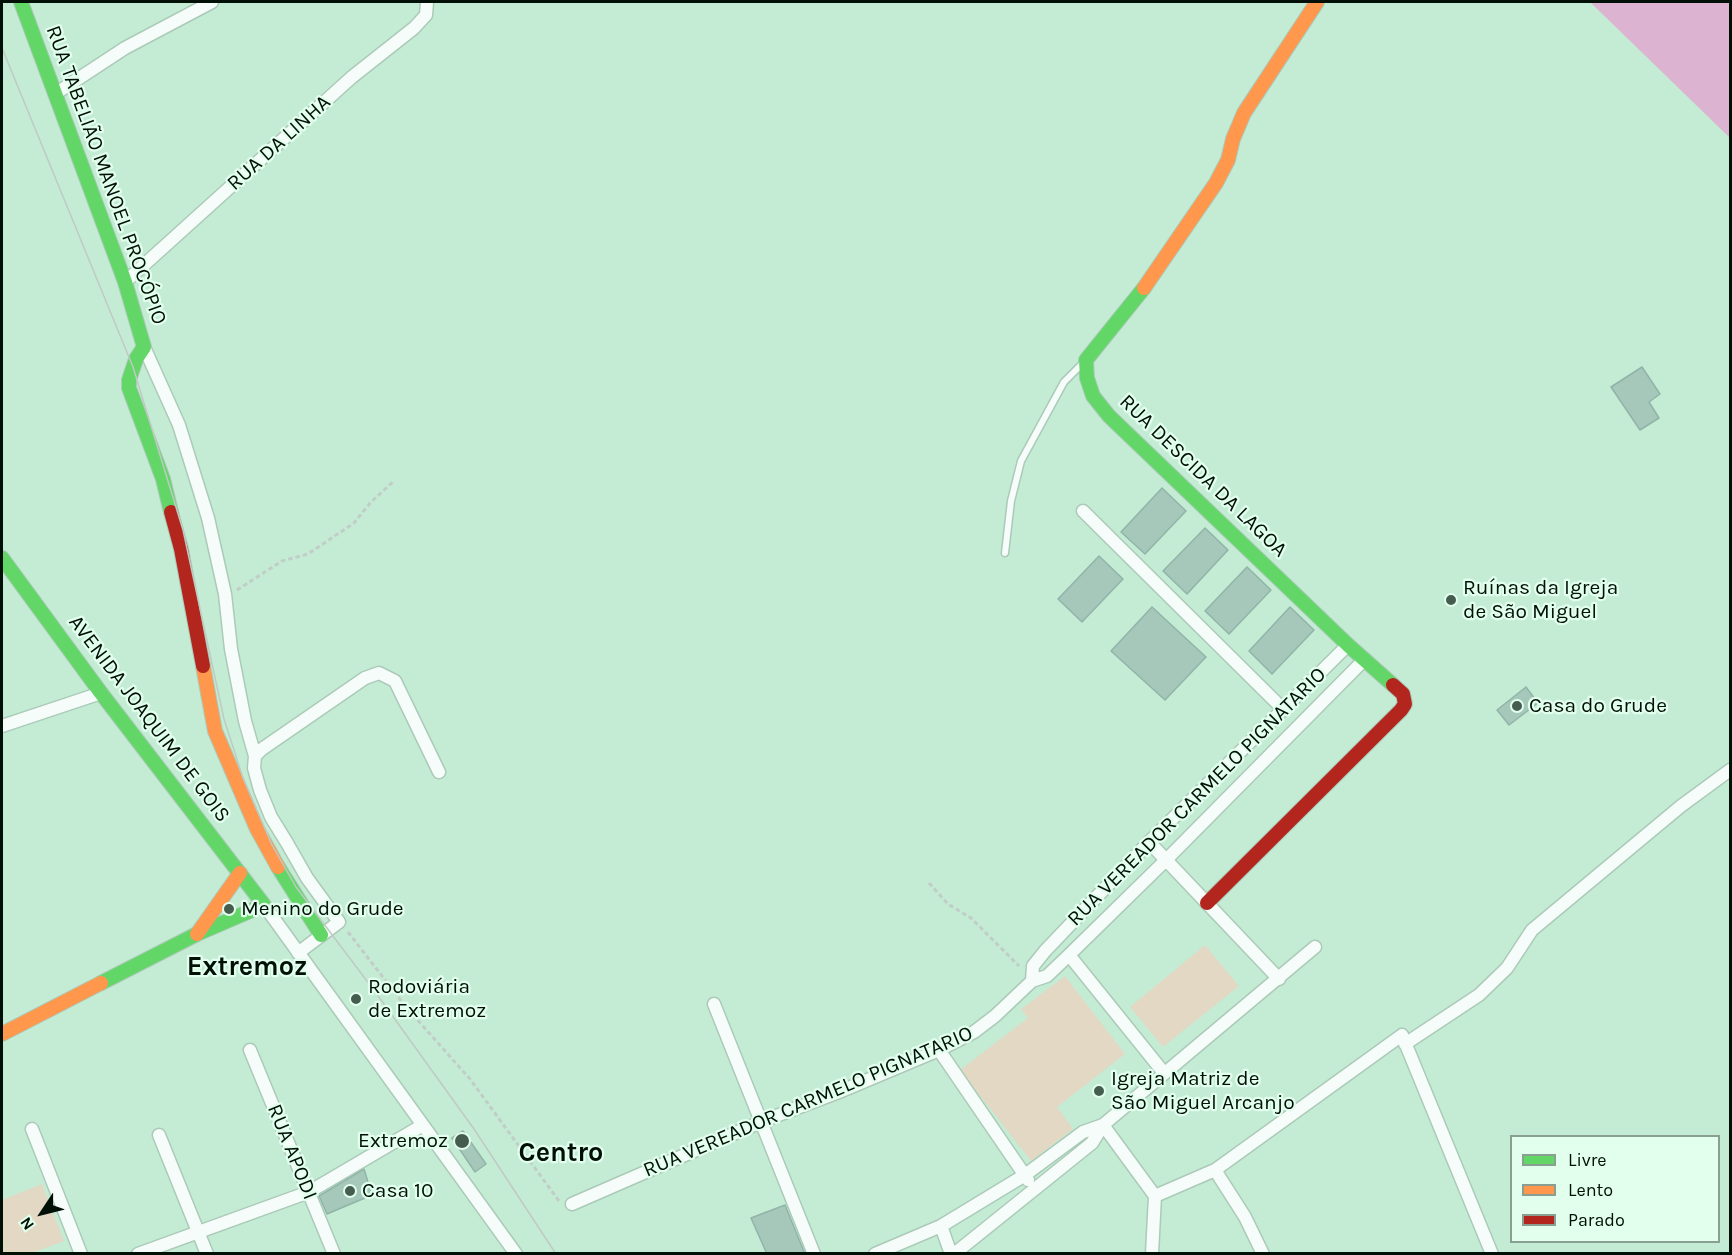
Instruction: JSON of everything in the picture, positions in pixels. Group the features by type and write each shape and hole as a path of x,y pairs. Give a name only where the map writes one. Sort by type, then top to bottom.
{"street":[{"name":"RUA TABELIÃO MANOEL PROCÓPIO","path":"21,2 125,282 144,347 136,359 129,380 129,388 163,479 181,549 215,731 257,829 321,935"},
{"path":"55,94 125,48 212,2"},
{"name":"RUA DA LINHA","path":"125,282 352,77 414,28 426,15 427,2"},
{"path":"1086,360 1153,276 1216,183 1228,160 1233,139 1244,113 1317,2"},
{"path":"144,347 179,425 208,518 225,598 231,649 245,721 255,756 254,768 271,817 308,878 339,922 298,953"},
{"name":"RUA DESCIDA DA LAGOA","path":"1086,360 1087,378 1093,396 1109,416 1348,645 1403,694 1405,704 1401,710 1207,903"},
{"path":"1083,511 1284,710"},
{"name":"AVENIDA JOAQUIM DE GOIS","path":"2,558 101,693 264,905"},
{"name":"RUA VEREADOR CARMELO PIGNATARIO","path":"1032,981 1033,966 1045,951 1149,842 1348,645"},
{"name":"RUA VEREADOR CARMELO PIGNATARIO","path":"572,1204 763,1121 939,1050 974,1032 995,1016 1032,981 1047,976 1166,860 1365,659"},
{"path":"255,756 365,678 379,673 395,681 439,772"},
{"path":"2,726 101,693"},
{"path":"1405,1044 1479,995 1507,968 1532,930 1681,806 1731,770"},
{"path":"1149,842 1279,979"},
{"path":"197,934 240,873"},
{"path":"2,1034 197,934 264,905 516,1254"},
{"path":"941,1226 952,1254 1092,1143 1103,1125 1315,947"},
{"path":"1069,955 1164,1073"},
{"path":"714,1004 763,1121 814,1254"},
{"path":"1155,1196 1215,1170 1402,1035 1492,1254"},
{"name":"RUA APODI","path":"250,1050 334,1254"},
{"path":"939,1050 1034,1189"},
{"path":"138,1254 309,1192 423,1125"},
{"path":"875,1254 941,1226 1024,1174 1083,1132 1103,1125"},
{"path":"1103,1125 1155,1196 1152,1254"},
{"path":"32,1129 81,1254"},
{"path":"159,1135 207,1254"},
{"path":"1215,1170 1245,1217 1263,1254"}],"lane":[{"path":"1005,553 1011,501 1021,461 1064,382 1086,360"}],"path":[{"path":"225,598 282,561 308,555 354,523 371,502 393,481"},
{"path":"929,883 948,904 971,918 1032,981"},
{"path":"339,922 406,1007 470,1079 559,1201 572,1204"}],"shaded area":[{"path":"1590,2 1730,2 1730,138"},
{"path":"1205,945 1239,986 1163,1047 1130,1007"},
{"path":"1065,976 1125,1054 1057,1107 1073,1129 1031,1161 960,1070 1028,1018 1021,1009"},
{"path":"42,1184 64,1241 32,1253 2,1253 2,1200"}],"building":[{"path":"1642,367 1660,394 1649,402 1659,418 1640,430 1611,387"},
{"path":"1162,488 1186,511 1145,554 1121,532"},
{"path":"1205,528 1228,550 1187,594 1163,571"},
{"path":"1099,556 1123,579 1082,622 1058,599"},
{"path":"1247,567 1271,590 1229,634 1205,611"},
{"path":"1152,607 1206,657 1165,700 1111,651"},
{"path":"1290,607 1314,630 1272,674 1249,651"},
{"name":"Casa do Grude","path":"1526,687 1538,703 1509,725 1497,710"},
{"path":"463,1131 486,1164 475,1172 452,1138"},
{"name":"Casa 10","path":"364,1169 372,1195 327,1214 319,1196"},
{"path":"785,1205 805,1254 767,1254 751,1218"}],"tram line":[{"path":"2,48 133,367 183,530 224,719 243,778 272,845 296,887 474,1129 556,1254"}],"traffic: fast":[{"path":"21,2 125,282 144,347 136,359 129,380 129,388 163,479 171,512"},
{"path":"1144,288 1086,360 1087,378 1093,396 1109,416 1348,645 1393,685"},
{"path":"2,558 101,693 264,905 197,934 101,983"},
{"path":"278,867 321,935"}],"traffic: slow":[{"path":"1144,288 1216,183 1228,160 1233,139 1244,113 1317,2"},
{"path":"203,666 215,731 257,829 278,867"},
{"path":"197,934 240,873"},
{"path":"2,1034 101,983"}],"traffic: jam":[{"path":"171,512 181,549 203,666"},
{"path":"1207,903 1401,710 1405,704 1403,694 1393,685"}],"place":[{"name":"Ruínas da Igreja de São Miguel","path":"1451,600"},
{"name":"Casa do Grude","path":"1517,706"},
{"name":"Menino do Grude","path":"229,909"},
{"name":"Rodoviária de Extremoz","path":"356,999"},
{"name":"Igreja Matriz de São Miguel Arcanjo","path":"1099,1091"},
{"name":"Extremoz","path":"462,1141"},
{"name":"Casa 10","path":"350,1191"}],"district":[{"name":"Extremoz","path":"247,967"},
{"name":"Centro","path":"561,1153"}]}
